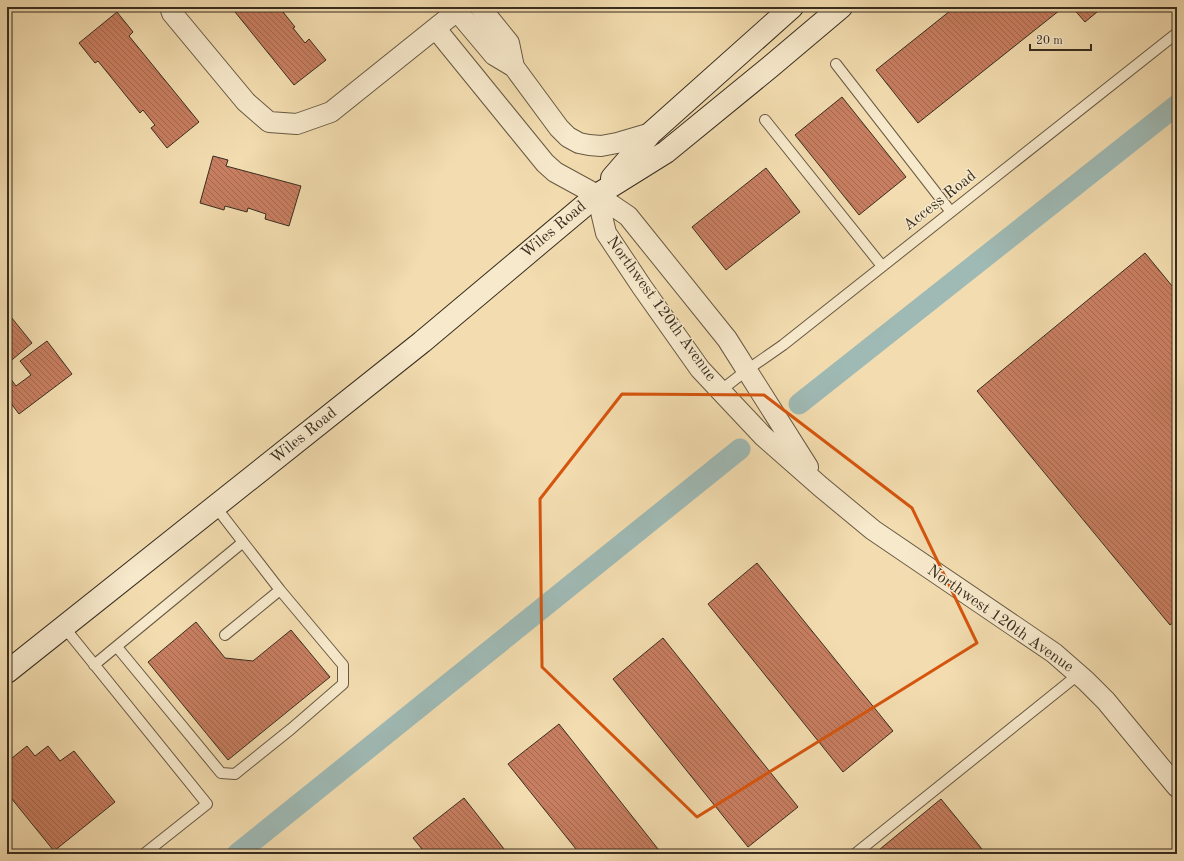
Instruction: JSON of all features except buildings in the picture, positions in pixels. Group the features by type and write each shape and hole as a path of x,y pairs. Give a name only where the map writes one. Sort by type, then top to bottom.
{"street":[{"path":"170,7 172,13 246,102 269,122 297,124 331,112 460,9 494,55 514,67 559,128 568,136 579,143 601,146 618,143 651,133"},
{"path":"480,7 509,43 514,67"},
{"name":"Wiles Road","path":"7,672 422,342 597,194 651,133 792,7"},
{"name":"Wiles Road","path":"597,194 666,152 841,7"},
{"path":"436,29 545,164 555,172 597,194"},
{"path":"464,64 486,45"},
{"name":"Northwest 120th Avenue","path":"597,194 628,216 727,338 821,487"},
{"name":"Northwest 120th Avenue","path":"597,194 606,233 692,358 720,391 763,436 873,530 1054,653 1079,674 1106,701 1177,787"}],"lane":[{"name":"Access Road","path":"720,391 783,345 1177,33"},
{"path":"836,64 951,212"},
{"path":"766,120 882,266"},
{"path":"117,646 221,773 234,774 291,729 343,684 343,665 242,543 215,506"},
{"path":"94,665 242,543"},
{"path":"225,636 280,590"},
{"path":"64,627 207,804 144,854"},
{"path":"855,854 1079,674"}],"highlighted area":[{"path":"622,394 764,395 912,508 977,643 697,817 542,667 540,499"}],"waterway":[{"path":"799,404 1177,105"},
{"path":"237,854 740,449"}]}
